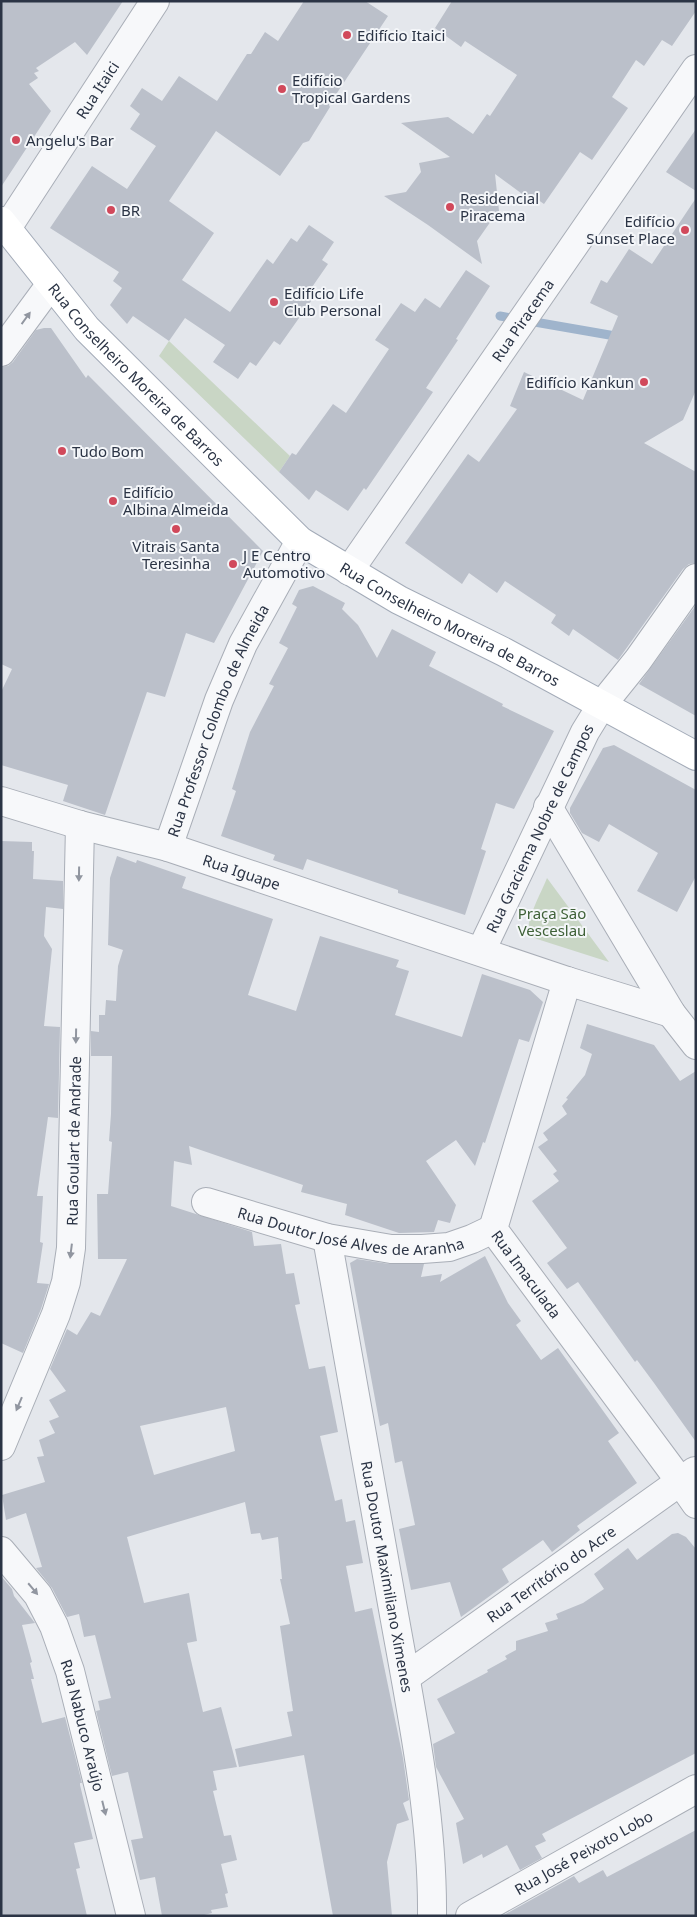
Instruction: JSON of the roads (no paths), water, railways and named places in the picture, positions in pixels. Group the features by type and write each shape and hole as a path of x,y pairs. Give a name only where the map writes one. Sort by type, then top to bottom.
{"main road":[{"name":"Rua Conselheiro Moreira de Barros","path":"4,224 87,329 300,541 399,600 504,652 696,756"}],"street":[{"name":"Rua Itaici","path":"4,224 155,1"},
{"name":"Rua Piracema","path":"349,571 696,69"},
{"path":"1,352 51,284"},
{"name":"Rua Professor Colombo de Almeida","path":"168,848 219,700 240,652 300,541"},
{"name":"Rua Graciema Nobre de Campos","path":"481,951 585,732 601,706 638,660 696,578"},
{"name":"Rua Iguape","path":"1,801 80,825 168,848 481,951"},
{"path":"548,808 672,1013 696,1046"},
{"name":"Rua Goulart de Andrade","path":"1,1446 56,1314 66,1282 72,1248 80,825"},
{"path":"481,951 567,981 672,1013"},
{"name":"Rua Imaculada","path":"567,981 493,1229 688,1476 696,1504"},
{"name":"Rua Doutor José Alves de Aranha","path":"206,1202 327,1238 391,1249 422,1250 449,1247 493,1229"},
{"name":"Rua Doutor Maximiliano Ximenes","path":"327,1238 406,1677 426,1813 432,1877 432,1916"},
{"name":"Rua Território do Acre","path":"406,1677 688,1476"},
{"name":"Rua Nabuco Araújo","path":"1,1551 38,1595 54,1626 70,1671 131,1916"},
{"name":"Rua José Peixoto Lobo","path":"470,1916 696,1789"}],"waterway":[{"path":"500,316 621,337"}],"place":[{"name":"Edifício Itaici","path":"347,35"},
{"name":"Edifício Tropical Gardens","path":"282,89"},
{"name":"Angelu's Bar","path":"16,140"},
{"name":"Residencial Piracema","path":"450,207"},
{"name":"BR","path":"111,210"},
{"name":"Edifício Sunset Place","path":"685,230"},
{"name":"Edifício Life Club Personal","path":"274,302"},
{"name":"Edifício Kankun","path":"644,382"},
{"name":"Tudo Bom","path":"62,451"},
{"name":"Edifício Albina Almeida","path":"113,501"},
{"name":"Vitrais Santa Teresinha","path":"176,529"},
{"name":"J E Centro Automotivo","path":"233,564"}],"park label":[{"name":"Praça São Vesceslau","path":"552,922"}]}
